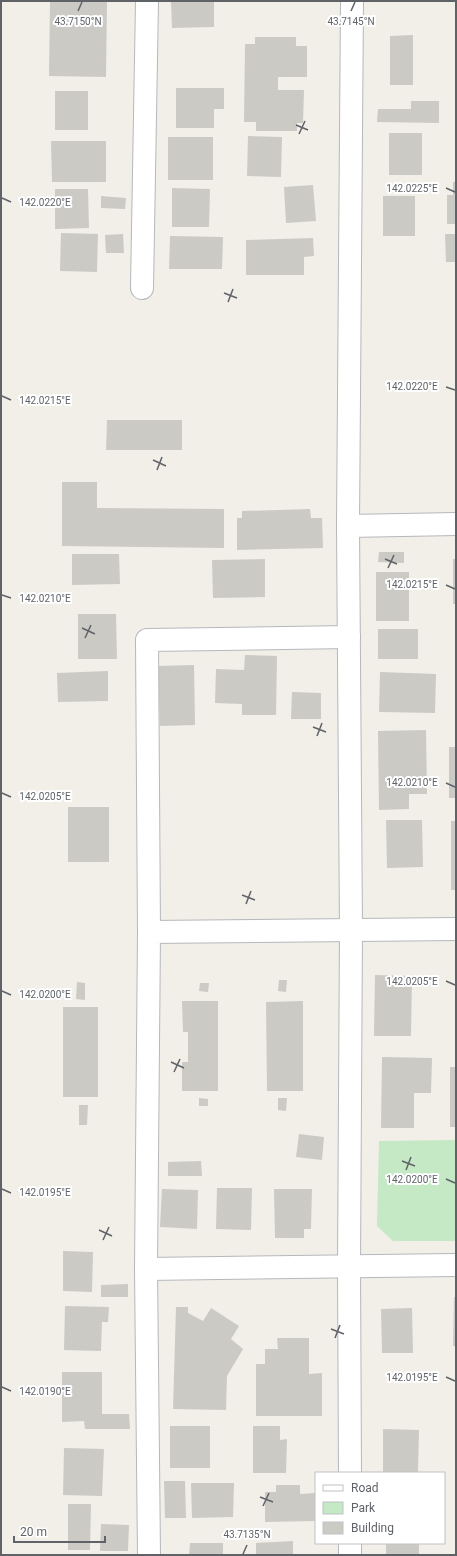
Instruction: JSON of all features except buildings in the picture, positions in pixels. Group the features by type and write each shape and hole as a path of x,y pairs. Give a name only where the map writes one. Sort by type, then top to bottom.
{"street":[{"path":"142,288 147,1"},
{"path":"350,1472 349,1267 351,929 348,526 352,1"},
{"path":"348,526 456,524"},
{"path":"149,1555 146,1269 148,932 147,640 349,637"},
{"path":"148,932 456,929"},
{"path":"146,1269 456,1265"},
{"path":"350,1544 350,1555"}],"green space":[{"path":"456,1140 456,1241 393,1241 377,1226 379,1141"}]}
